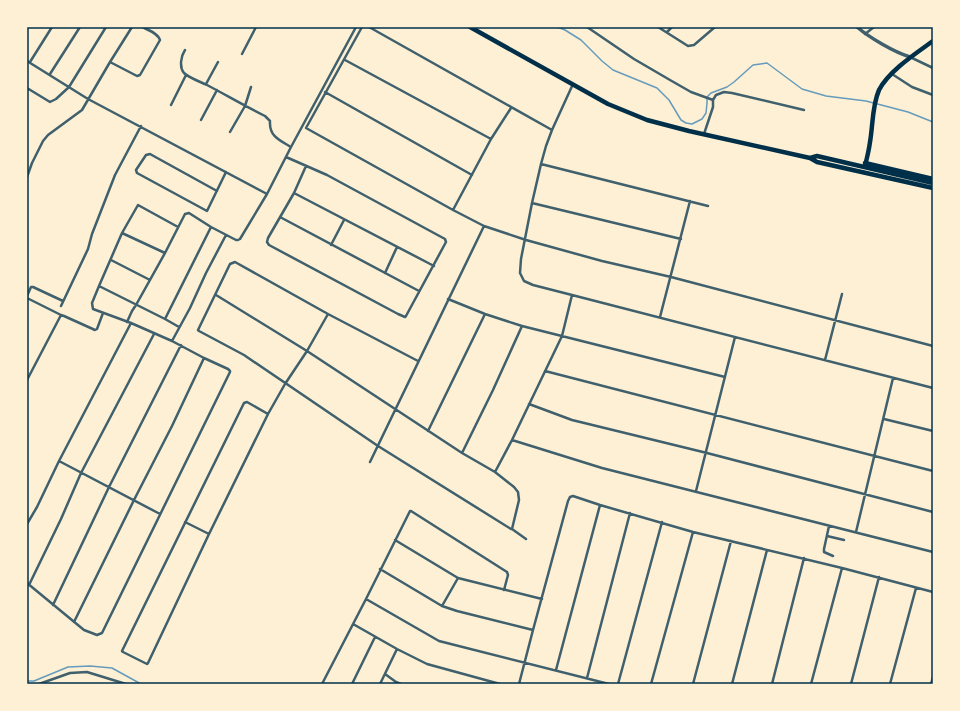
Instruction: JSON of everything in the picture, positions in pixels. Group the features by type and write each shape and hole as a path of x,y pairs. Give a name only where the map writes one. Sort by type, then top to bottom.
{"main road":[{"path":"470,27 615,107 647,120 704,135 810,158 817,162 933,179"},
{"path":"864,168 870,143 874,109 879,91 892,74 910,57 933,41"},
{"path":"864,168 933,183"},
{"path":"864,168 933,188"}],"street":[{"path":"52,27 28,62 50,74 88,99 267,194"},
{"path":"50,74 80,27"},
{"path":"27,88 50,102 56,99 69,87 106,27"},
{"path":"27,177 32,163 43,142 48,135 82,110 132,27"},
{"path":"110,62 137,76 140,75 160,40 157,35 142,27"},
{"path":"242,54 256,27"},
{"path":"127,322 185,214 189,213 211,227 238,240 241,238 267,194 356,27"},
{"path":"362,27 306,128 484,226 526,240 602,261 671,277 933,346"},
{"path":"369,27 552,130"},
{"path":"587,27 634,59 690,92 712,99"},
{"path":"658,27 688,46 694,45 715,27"},
{"path":"667,32 672,27"},
{"path":"857,27 865,34 901,54 933,68"},
{"path":"865,34 874,27"},
{"path":"185,50 181,65 186,75 206,84 265,116 269,119 271,131 278,139 291,147"},
{"path":"344,60 491,139"},
{"path":"206,84 218,62"},
{"path":"892,74 912,87 933,95"},
{"path":"170,105 186,75"},
{"path":"573,84 552,130 541,164 532,203 520,273 524,280 533,285 933,388"},
{"path":"230,132 245,106 251,87"},
{"path":"201,120 217,90"},
{"path":"325,92 472,175"},
{"path":"712,99 718,93 724,92 804,110"},
{"path":"704,135 713,107 712,99"},
{"path":"453,210 491,139 511,108"},
{"path":"61,306 88,249 92,234 115,175 141,126"},
{"path":"217,191 150,154 146,155 136,170 137,173 205,210 207,210 217,191 226,172"},
{"path":"286,157 306,166 327,176 445,239 446,241 434,266 419,291 408,315 405,317 398,314 269,245 267,242 268,238 294,193 306,166"},
{"path":"541,164 708,206"},
{"path":"294,193 434,266"},
{"path":"660,317 690,201"},
{"path":"532,203 681,239"},
{"path":"154,334 81,473 61,519 28,584 84,630 97,635 102,633 230,372 181,345 131,323 93,309 92,306 99,286 122,233 138,205 178,227"},
{"path":"280,217 419,291"},
{"path":"331,245 344,220"},
{"path":"370,462 484,226"},
{"path":"165,318 211,227"},
{"path":"122,233 165,253"},
{"path":"172,341 190,308 226,234"},
{"path":"385,273 397,247"},
{"path":"111,260 150,280"},
{"path":"418,362 235,262 230,264 198,330 199,332 244,355 378,446 526,539"},
{"path":"99,286 165,318 179,327"},
{"path":"63,301 33,287 31,287 27,297 61,315 96,330 103,313"},
{"path":"825,360 842,294"},
{"path":"216,295 307,350 462,453 496,472 514,487 519,496 512,529"},
{"path":"496,472 562,336 572,295"},
{"path":"448,300 522,326 725,377"},
{"path":"268,414 247,402 244,403 122,651 123,652 147,664 148,663 268,414 328,314"},
{"path":"428,431 485,314"},
{"path":"27,380 61,315"},
{"path":"27,524 131,323"},
{"path":"462,453 522,326"},
{"path":"696,492 735,337"},
{"path":"53,605 109,487 181,345"},
{"path":"74,622 172,426 204,358"},
{"path":"545,371 933,471"},
{"path":"856,532 893,378"},
{"path":"529,404 572,420 933,512"},
{"path":"884,419 933,431"},
{"path":"512,440 602,468 933,552"},
{"path":"59,461 160,514"},
{"path":"519,684 532,630 570,497 573,496 693,532 804,558 933,592"},
{"path":"556,670 600,505"},
{"path":"322,684 409,511 507,572 508,574 504,590"},
{"path":"587,678 630,513"},
{"path":"185,522 209,534"},
{"path":"618,684 662,522"},
{"path":"829,526 824,552 833,556"},
{"path":"652,684 693,532"},
{"path":"827,536 844,540"},
{"path":"395,540 458,578 542,599"},
{"path":"693,684 731,541"},
{"path":"732,684 767,550"},
{"path":"772,684 804,558"},
{"path":"811,684 842,568"},
{"path":"380,569 442,606 532,630"},
{"path":"851,684 878,577"},
{"path":"442,606 458,578"},
{"path":"890,684 916,588"},
{"path":"366,599 439,640 609,684"},
{"path":"353,624 427,664 500,684"},
{"path":"352,684 375,636"},
{"path":"380,684 397,649"},
{"path":"40,684 70,673 87,672 126,684"},
{"path":"385,674 401,684"},
{"path":"931,684 933,677"}],"waterway":[{"path":"557,27 581,40 613,70 657,88 669,100 681,120 686,123 692,124 702,119 706,113 707,97 711,93 727,87 753,65 767,63 802,89 826,96 866,101 908,112 933,122"},
{"path":"27,681 34,681 68,667 90,666 112,668 141,684"}]}
